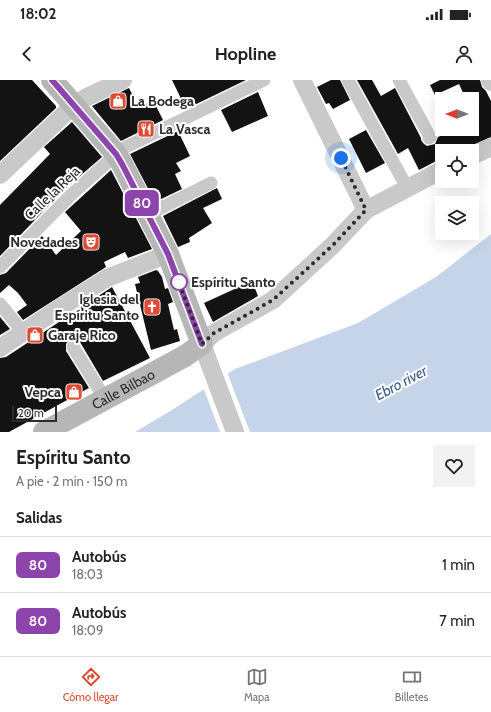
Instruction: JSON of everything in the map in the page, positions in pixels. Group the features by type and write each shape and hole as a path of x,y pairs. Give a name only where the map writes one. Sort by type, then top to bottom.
{"main road":[{"path":"52,80 116,154 168,254 202,344"},
{"name":"Calle Bilbao","path":"44,432 185,356 202,344"}],"street":[{"path":"0,175 74,105 87,97 123,80"},
{"path":"122,149 264,80"},
{"path":"302,80 366,210"},
{"path":"348,80 404,182"},
{"path":"399,80 430,137 429,138"},
{"path":"479,153 491,147"},
{"name":"Calle la Reja","path":"0,267 71,195 111,158"},
{"path":"235,432 202,344 214,333 273,300 333,245 366,210 435,174"},
{"path":"154,212 211,183"},
{"path":"0,348 107,278 168,254"},
{"path":"0,304 23,332"},
{"path":"73,347 105,399"}],"water":[{"name":"Ebro river","path":"491,234 491,432 135,432 235,369 358,323 436,277"}],"pier":[{"path":"227,372 250,432 220,432 203,387"}],"building":[{"path":"0,80 32,80 56,106 56,108 0,161"},
{"path":"172,80 246,80 186,109"},
{"path":"331,80 340,80 350,100 333,109 329,103 326,104 317,87"},
{"path":"357,80 372,80 381,96 395,88 421,140 427,146 435,144 435,162 419,170 408,148 398,154"},
{"path":"440,80 480,80 482,87 486,91 491,101 491,137 475,144 435,144 438,137 440,136 479,136 479,92 463,92 459,84 442,92 435,92 435,95 430,85"},
{"path":"129,88 139,108 153,100 163,120 121,141 92,106"},
{"path":"258,92 268,116 232,132 221,110"},
{"path":"72,122 102,157 65,189 0,256 0,205 50,154 44,147"},
{"path":"366,130 385,163 366,173 349,139"},
{"path":"178,131 190,156 176,163 181,171 175,174 182,189 155,202 130,154"},
{"path":"111,170 152,249 128,258 125,252 104,262 106,267 23,320 17,312 27,305 18,293 9,285 0,293 0,275 6,273 42,236 56,255 81,231 65,212"},
{"path":"217,188 222,199 203,208 212,223 189,238 190,242 178,247 163,216"},
{"name":"Iglesia del Espíritu Santo","path":"156,270 162,277 165,289 168,288 173,302 168,304 174,330 177,329 180,341 151,350 135,284 140,283 138,277"},
{"path":"252,281 258,296 213,322 204,303"},
{"path":"112,287 150,358 103,381 80,342 73,339 69,340 66,344 66,351 89,388 9,432 0,432 0,358 6,357"},
{"path":"0,317 10,329 0,335"}],"bus line":[{"name":"80","path":"52,80 116,154 122,164 168,254 202,344"}],"place":[{"name":"La Bodega","path":"118,101"},
{"name":"La Vasca","path":"146,129"},
{"name":"Novedades","path":"91,242"},
{"name":"Espíritu Santo","path":"179,282"},
{"name":"Iglesia del Espíritu Santo","path":"152,307"},
{"name":"Garaje Rico","path":"35,335"},
{"name":"Vepca","path":"74,392"}],"route":[{"path":"179,282 178,280 202,344 214,333 268,304 333,245 366,210 341,158"}]}
